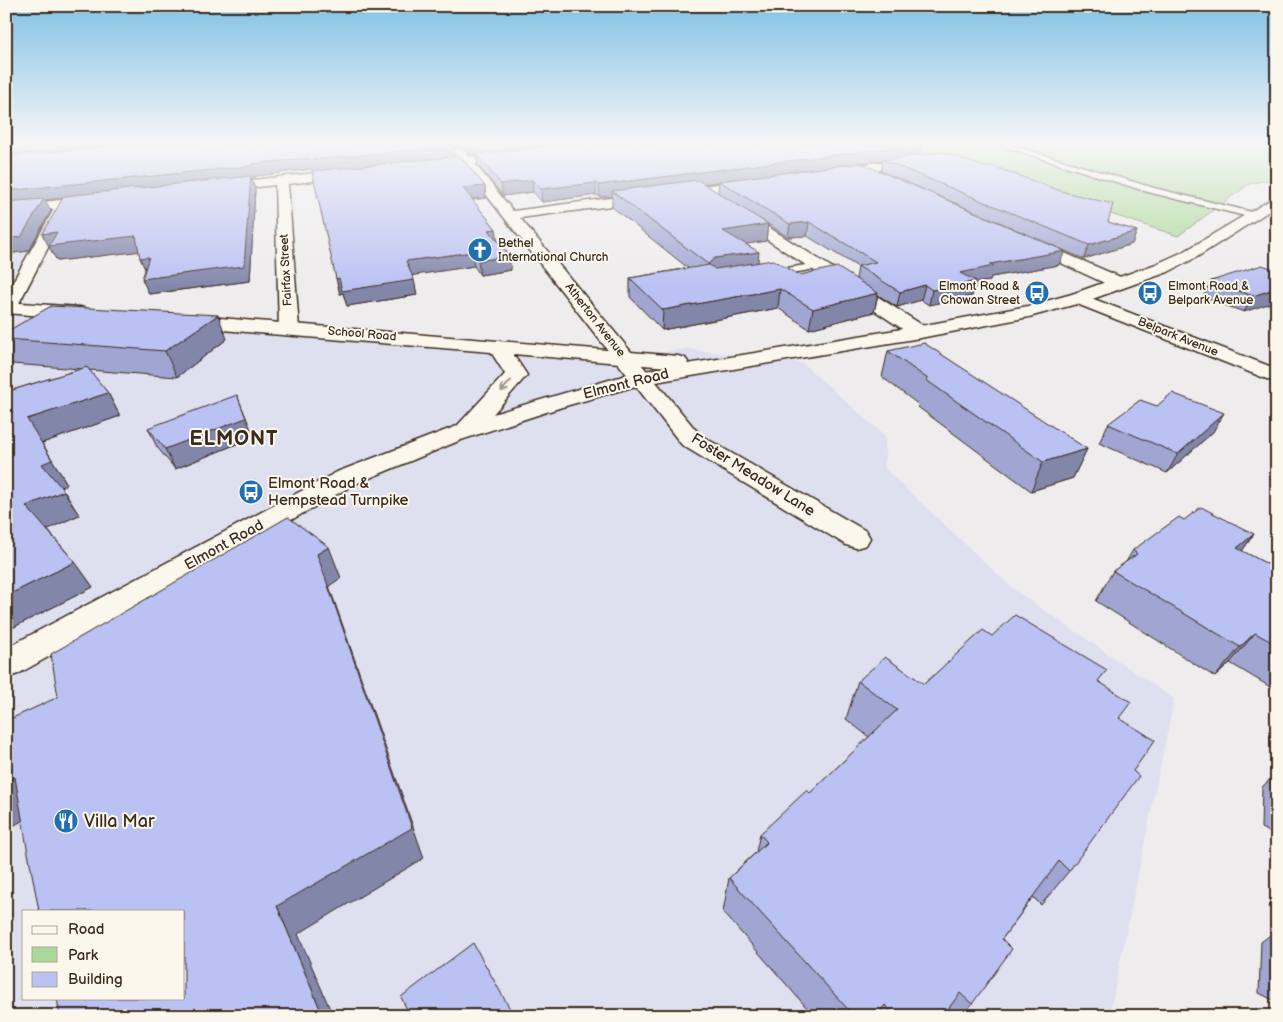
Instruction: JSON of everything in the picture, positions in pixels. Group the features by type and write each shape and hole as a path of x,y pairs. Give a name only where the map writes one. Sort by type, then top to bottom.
{"street":[{"name":"Fairfax Street","path":"282,193 289,328"},
{"name":"Atherton Avenue","path":"493,193 641,378"},
{"path":"512,215 681,193"},
{"path":"705,193 920,332"},
{"path":"6,210 113,199"},
{"name":"Elmont Road","path":"6,664 346,478 465,431 554,402 641,378 920,332 1029,311 1078,298 1162,268 1191,254 1277,200"},
{"path":"64,204 7,307 96,314"},
{"path":"1016,238 1118,283"},
{"name":"Belpark Avenue","path":"1078,298 1277,377"},
{"name":"School Road","path":"163,319 717,365"},
{"path":"465,431 516,375 497,346"},
{"name":"Foster Meadow Lane","path":"641,378 691,440 856,538"}],"lane":[{"path":"1162,193 1253,215"},
{"path":"754,276 818,266"}],"shaded area":[{"path":"6,193 17,193 20,208 64,204 9,307 657,353 686,349 802,363 885,436 885,469 1013,589 1174,699 1109,1016 6,1016"}],"green space":[{"path":"1045,193 1237,193 1178,236"}],"building":[{"path":"95,193 250,193 244,266 142,279 149,257 140,258 136,236 49,246 57,232 42,234 64,196"},
{"path":"317,193 467,193 496,229 489,230 510,256 478,261 472,252 406,261 414,280 342,291 339,278 336,279"},
{"path":"614,193 718,193 768,224 723,231 759,252 715,258 708,264 715,269 773,260 800,275 837,267 878,293 813,309 780,289 663,310 630,278 709,265"},
{"path":"738,193 930,193 1065,251 990,264 994,266 960,273 976,281 932,290 925,285 900,292 858,266 876,262 809,222 790,224"},
{"path":"962,193 1068,193 1113,204 1108,222 1137,231 1089,245"},
{"path":"44,199 21,237 6,239 6,202"},
{"path":"1262,265 1277,270 1277,288 1253,296 1211,281"},
{"path":"51,306 218,315 165,351 6,339 6,332"},
{"path":"924,343 1087,449 1043,462 888,351"},
{"path":"87,367 108,393 27,419 52,460 42,464 64,491 26,506 75,562 6,596 6,392"},
{"path":"1172,393 1224,413 1178,454 1108,424 1140,400 1157,406"},
{"path":"237,395 246,418 165,449 148,428"},
{"path":"1201,507 1254,534 1237,548 1277,569 1277,645 1255,633 1240,647 1113,571 1137,554 1133,550 1179,517 1184,520"},
{"path":"288,517 329,547 317,554 412,828 277,906 323,1016 60,1016 57,1000 185,1000 185,910 39,910 15,777 6,782 6,721 58,697 51,654"},
{"path":"1015,615 1107,670 1098,681 1131,702 1119,718 1155,740 1133,771 1139,776 1069,871 1059,861 1002,939 1012,949 972,1004 960,993 943,1016 895,1016 885,1005 877,1016 854,1016 729,878 767,842 760,834 807,790 810,793 897,710 858,681 885,657 924,684 983,630 992,636"},
{"path":"473,943 514,1016 410,1016 401,997"}],"place":[{"name":"Bethel International Church","path":"480,250"},
{"name":"Elmont Road & Chowan Street","path":"1037,293"},
{"name":"Elmont Road & Belpark Avenue","path":"1150,293"},
{"name":"Elmont Road & Hempstead Turnpike","path":"251,492"},
{"name":"Villa Mar","path":"66,821"}],"district":[{"name":"ELMONT","path":"234,439"}]}
